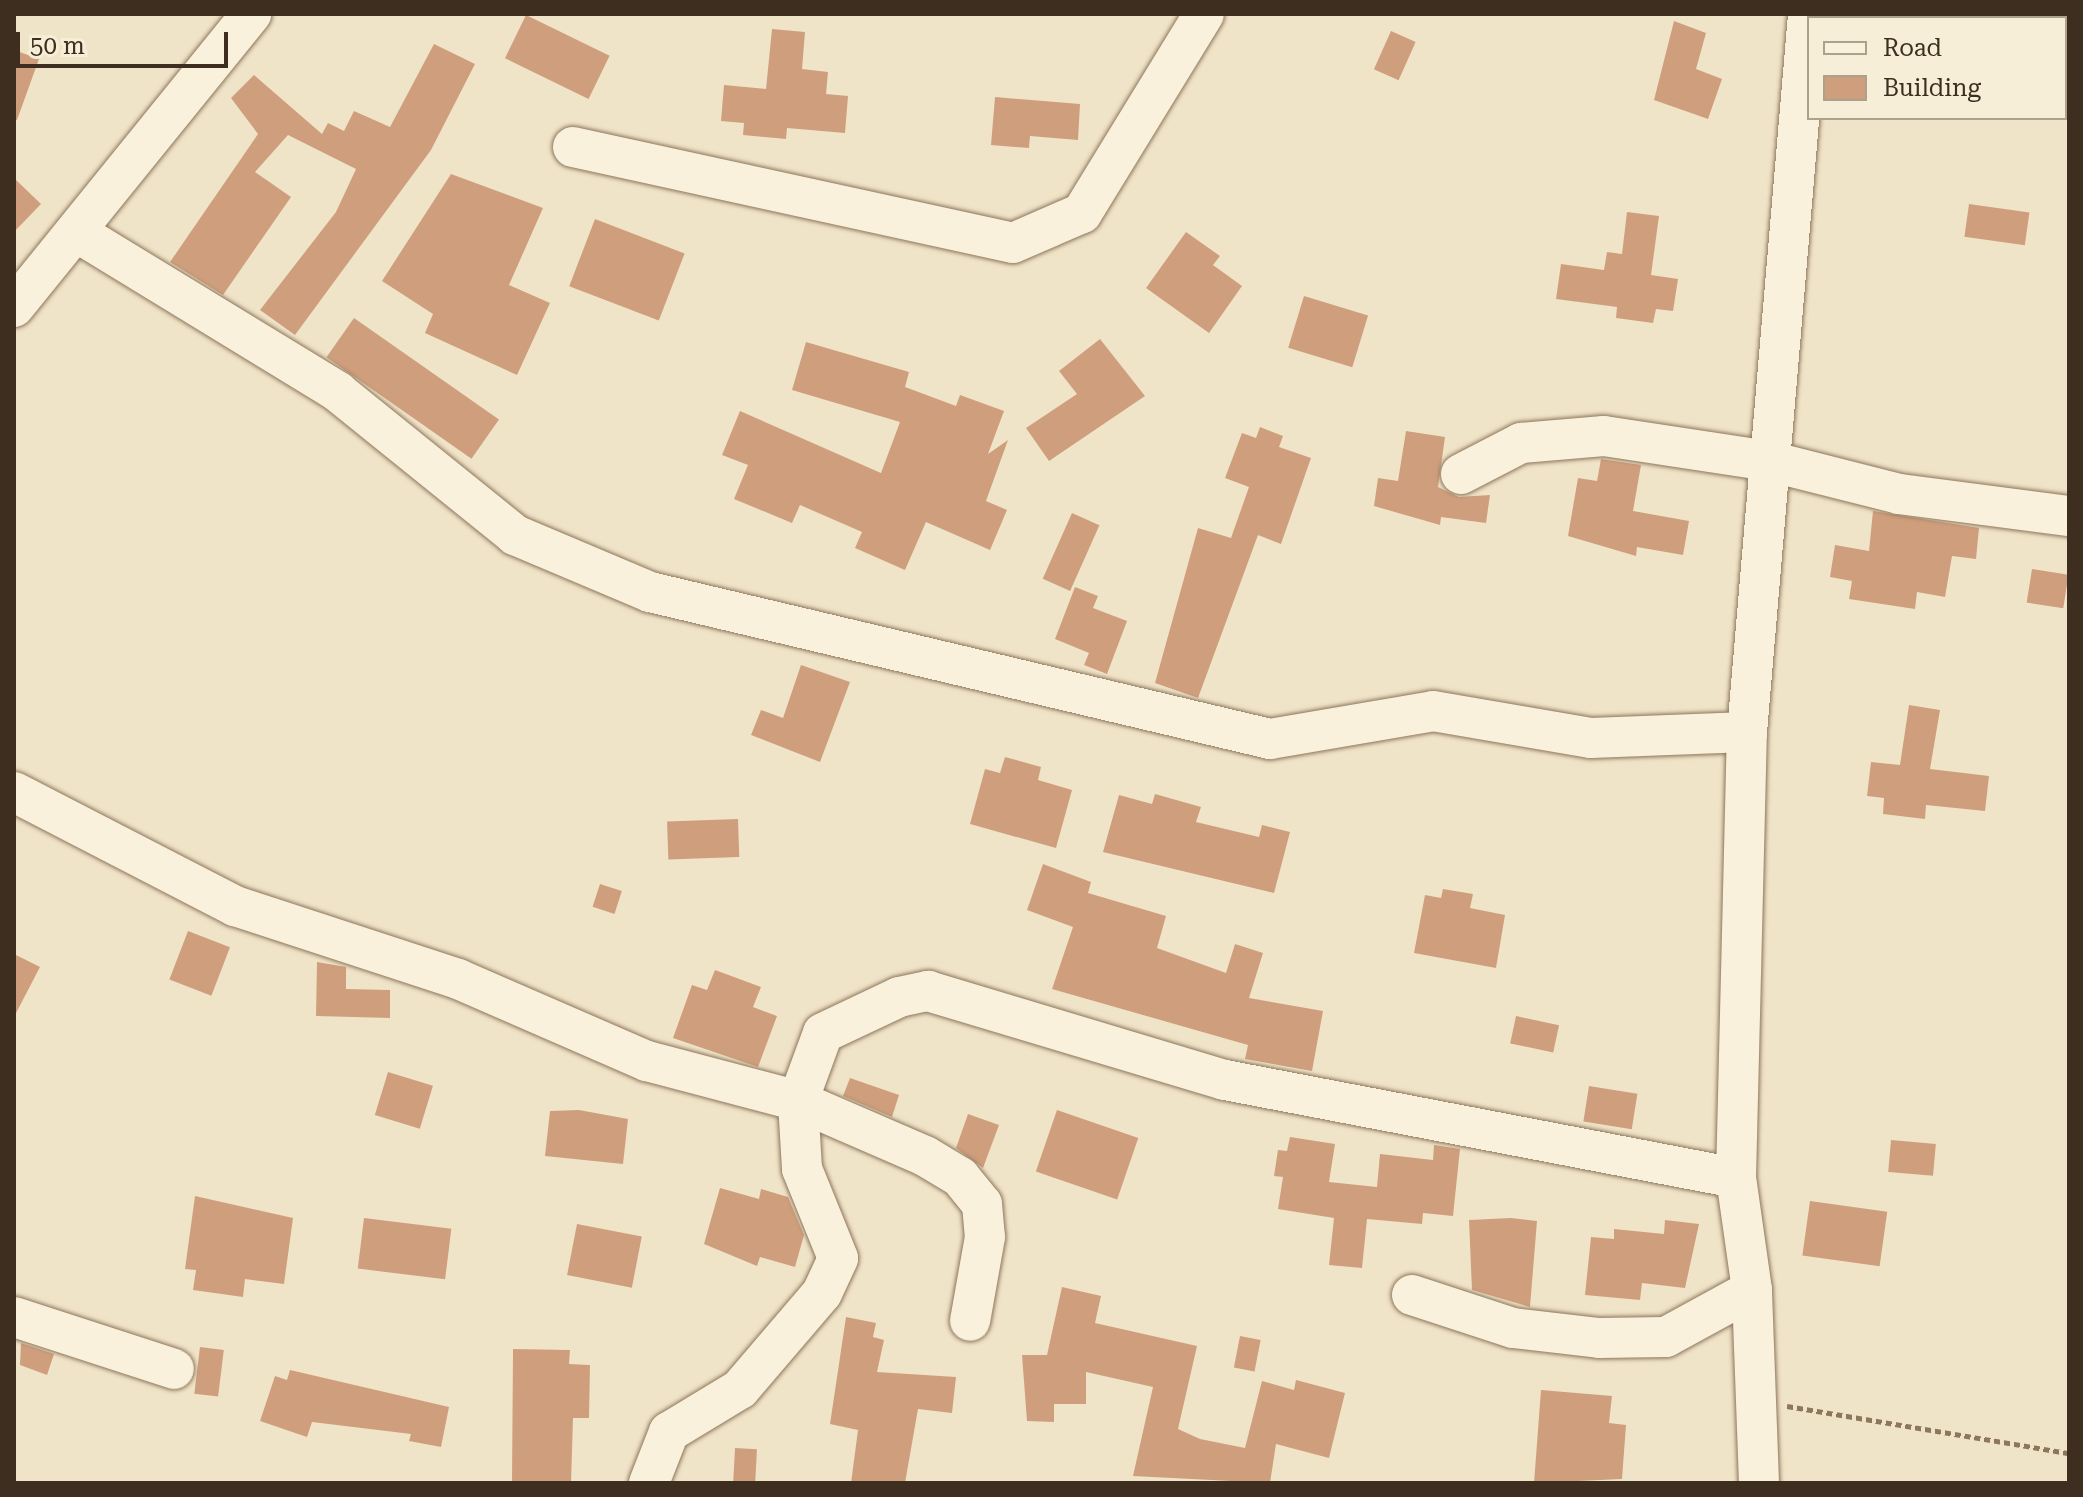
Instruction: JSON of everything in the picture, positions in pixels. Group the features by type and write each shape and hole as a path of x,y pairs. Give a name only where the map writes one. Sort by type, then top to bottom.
{"street":[{"path":"14,307 78,233 251,14"},
{"path":"573,147 1013,243 1082,213 1204,14"},
{"path":"1759,1483 1752,1290 1736,1178 1747,732 1807,25"},
{"path":"78,233 215,323 338,392 515,535 650,592 1270,739 1433,711 1591,738 1747,732"},
{"path":"1461,474 1521,443 1604,436 1769,461 1899,494 2069,516"},
{"path":"14,792 235,906 458,979 647,1061 798,1101 925,1156 960,1177 982,1204 985,1237 970,1321"},
{"path":"649,1483 669,1432 740,1389 822,1293 838,1258 802,1169 798,1101 823,1033 928,991 1225,1080 1736,1178"},
{"path":"1412,1295 1513,1328 1599,1338 1666,1337 1752,1290"},
{"path":"14,1317 174,1369"}],"path":[{"path":"1758,1402 2069,1453"}],"building":[{"path":"526,15 610,56 589,99 505,58"},
{"path":"1674,21 1706,33 1696,69 1722,79 1708,119 1654,100"},
{"path":"772,29 805,32 802,69 828,72 826,94 848,96 845,133 787,128 786,139 743,135 744,123 721,121 724,85 766,89"},
{"path":"1391,31 1416,42 1399,80 1374,69"},
{"path":"434,44 475,64 431,150 295,335 260,310 336,212 356,169 288,135 255,172 291,197 223,295 170,262 258,134 231,98 254,75 322,134 328,123 344,131 354,111 390,127"},
{"path":"14,50 39,59 17,120 14,120"},
{"path":"995,97 1080,104 1078,140 1030,136 1029,148 991,145"},
{"path":"451,174 543,208 509,285 550,303 517,375 425,333 433,314 382,281"},
{"path":"14,178 41,204 14,232"},
{"path":"1969,204 2029,212 2025,245 1964,237"},
{"path":"1627,212 1659,216 1651,275 1678,279 1673,311 1656,309 1653,323 1616,318 1617,307 1556,299 1561,264 1604,270 1607,252 1622,254"},
{"path":"595,219 685,253 659,321 569,286"},
{"path":"1186,232 1220,256 1213,265 1242,286 1209,333 1146,288"},
{"path":"1304,296 1368,316 1352,367 1288,348"},
{"path":"354,318 499,420 471,459 326,357"},
{"path":"1100,339 1145,396 1049,461 1026,428 1077,394 1059,371"},
{"path":"806,342 909,372 905,387 956,406 960,395 1004,411 988,454 1008,440 986,501 1007,510 990,550 926,522 905,570 855,548 862,532 800,505 792,523 734,499 748,465 722,455 740,411 881,473 900,422 792,390"},
{"path":"1260,427 1283,436 1279,447 1311,458 1281,544 1258,535 1198,698 1155,683 1198,528 1231,538 1249,487 1225,478 1242,433 1256,438"},
{"path":"1406,431 1445,437 1438,487 1459,497 1490,495 1486,523 1441,517 1440,525 1374,506 1378,478 1398,481"},
{"path":"1601,459 1641,465 1633,511 1689,521 1683,555 1637,547 1636,556 1568,536 1578,478 1597,481"},
{"path":"1873,511 1979,528 1976,559 1952,556 1945,597 1917,592 1915,609 1849,599 1852,581 1830,577 1835,545 1869,551"},
{"path":"1072,513 1099,525 1070,591 1043,579"},
{"path":"2032,569 2069,575 2063,608 2027,603"},
{"path":"1075,587 1098,596 1093,608 1127,621 1107,674 1084,665 1089,653 1055,639"},
{"path":"801,665 850,682 820,762 751,735 761,710 783,718"},
{"path":"1909,705 1940,710 1930,769 1989,776 1985,811 1926,805 1925,819 1883,814 1884,798 1867,796 1871,762 1900,765"},
{"path":"1005,757 1041,767 1038,780 1072,790 1056,848 970,824 985,769 1000,773"},
{"path":"1155,794 1201,807 1196,822 1259,837 1262,825 1290,832 1274,893 1103,852 1119,795 1152,804"},
{"path":"738,819 739,857 668,859 667,821"},
{"path":"1043,864 1091,882 1088,893 1166,916 1157,948 1226,973 1235,944 1263,953 1249,998 1323,1011 1312,1071 1245,1059 1248,1045 1052,989 1073,927 1027,910"},
{"path":"600,884 622,891 614,914 593,907"},
{"path":"1443,889 1473,894 1470,908 1505,915 1496,968 1414,953 1425,895 1441,898"},
{"path":"188,931 230,947 211,996 169,980"},
{"path":"14,954 40,967 14,1017"},
{"path":"317,962 346,967 346,989 390,990 390,1018 316,1016"},
{"path":"715,970 761,987 753,1007 777,1016 758,1067 673,1038 692,985 707,990"},
{"path":"1516,1016 1559,1025 1553,1053 1510,1043"},
{"path":"388,1072 433,1086 420,1129 375,1115"},
{"path":"850,1078 899,1095 892,1117 843,1096"},
{"path":"1589,1086 1637,1094 1632,1129 1583,1122"},
{"path":"579,1110 628,1119 623,1164 545,1156 550,1111"},
{"path":"1057,1110 1138,1138 1117,1199 1036,1171"},
{"path":"968,1114 999,1125 983,1168 956,1148"},
{"path":"1290,1137 1335,1144 1329,1182 1377,1187 1380,1154 1433,1160 1434,1145 1460,1149 1453,1216 1423,1213 1422,1224 1367,1219 1362,1268 1329,1265 1334,1218 1278,1209 1283,1177 1274,1176 1278,1150 1287,1151"},
{"path":"1891,1140 1936,1144 1933,1176 1888,1172"},
{"path":"720,1188 759,1199 761,1189 788,1197 804,1235 795,1267 760,1257 757,1266 704,1244"},
{"path":"195,1196 293,1218 284,1284 245,1279 243,1297 193,1290 196,1270 185,1269"},
{"path":"1810,1201 1887,1212 1880,1266 1802,1255"},
{"path":"364,1218 451,1229 445,1279 358,1269"},
{"path":"1511,1218 1537,1221 1530,1307 1472,1290 1469,1220"},
{"path":"1665,1220 1699,1224 1685,1288 1642,1283 1640,1300 1585,1295 1591,1237 1614,1239 1614,1229 1664,1234"},
{"path":"577,1224 642,1237 632,1288 567,1275"},
{"path":"1062,1287 1101,1296 1095,1323 1197,1346 1178,1429 1200,1439 1245,1448 1262,1381 1294,1390 1296,1380 1345,1393 1329,1458 1276,1444 1270,1483 1133,1476 1153,1387 1086,1372 1086,1404 1054,1404 1054,1422 1027,1421 1022,1355 1047,1355"},
{"path":"846,1317 876,1323 873,1337 884,1340 877,1372 956,1377 952,1413 918,1409 905,1483 851,1483 858,1430 830,1424"},
{"path":"1240,1336 1261,1340 1255,1371 1234,1367"},
{"path":"21,1343 54,1354 47,1375 20,1365"},
{"path":"200,1347 224,1350 218,1397 194,1394"},
{"path":"513,1349 570,1350 569,1364 590,1365 589,1418 573,1418 571,1483 512,1481"},
{"path":"290,1370 449,1407 441,1447 409,1441 411,1434 312,1422 307,1437 260,1421 275,1376 287,1380"},
{"path":"1541,1390 1612,1396 1609,1423 1626,1425 1622,1479 1534,1483"},
{"path":"735,1448 757,1449 755,1483 733,1483"}]}
